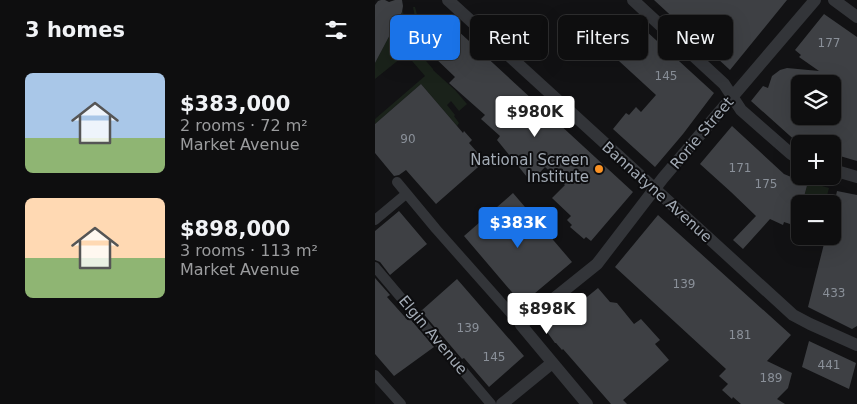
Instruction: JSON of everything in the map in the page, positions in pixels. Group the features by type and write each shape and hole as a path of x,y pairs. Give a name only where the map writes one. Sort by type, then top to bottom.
{"street":[{"name":"Bannatyne Avenue","path":"448,0 793,315 857,345"},
{"path":"633,0 724,84 741,110 791,154"},
{"name":"Rorie Street","path":"521,325 597,264 655,190 815,0"},
{"path":"834,0 857,17"},
{"path":"841,172 857,177"},
{"path":"397,182 587,404"},
{"path":"375,220 406,194"},
{"name":"Elgin Avenue","path":"375,267 491,404"},
{"path":"502,404 552,363"},
{"path":"375,375 401,404"}],"shaded area":[{"path":"413,7 415,7 417,15 415,15"},
{"path":"390,35 390,60 399,60 375,79 375,63"},
{"path":"411,60 427,60 433,70 467,104 459,111 451,101 447,105 459,123 457,126 421,84 375,124 375,119 425,76"},
{"path":"807,185 818,185 829,188 827,195 804,195"}],"building":[{"path":"402,0 403,6 400,15 390,15 390,35 375,63 375,5 378,1"},
{"path":"654,0 787,0 730,70 719,60 733,60 733,15 670,15"},
{"path":"824,14 857,37 857,161 841,156 841,135 791,135 791,137 751,101 763,86 768,88 772,76 780,70 787,68 819,71 799,57 801,55 795,50"},
{"path":"460,33 470,42 470,60 490,60 633,192 591,241 586,237 584,239 570,227 572,225 567,220 571,216 552,198 565,185 545,167 531,182 497,140 500,136 481,119 485,115 449,83 455,77 437,60 460,60"},
{"path":"648,33 658,42 658,60 678,60 714,93 655,167 613,129 626,113 629,115 636,107 641,112 656,95 618,60 648,60"},
{"path":"421,84 463,133 464,131 472,140 469,143 485,161 436,204 406,170 394,176 375,153 375,124"},
{"path":"732,126 784,174 791,177 791,185 807,185 804,195 791,195 791,224 784,222 783,225 770,219 743,249 733,240 756,216 700,164"},
{"path":"837,191 857,195 857,326 852,329 808,307 824,245 841,245 841,195 836,195"},
{"path":"513,193 572,262 522,304 464,236"},
{"path":"399,211 427,244 390,275 380,262 375,260 375,231"},
{"path":"658,215 791,335 767,361 792,373 788,388 777,399 785,404 741,404 733,397 732,399 722,390 728,384 719,376 726,369 615,267"},
{"path":"375,278 390,295 387,297 404,316 406,314 434,347 394,376 375,354"},
{"path":"457,279 524,356 489,387 421,311"},
{"path":"598,288 610,302 617,303 634,324 641,319 660,340 655,344 669,360 623,400 627,404 611,404 547,332 548,323 556,324 579,304 579,296 587,297"},
{"path":"809,341 856,363 849,389 802,367"}],"place":[{"name":"National Screen Institute","path":"599,169"}]}
